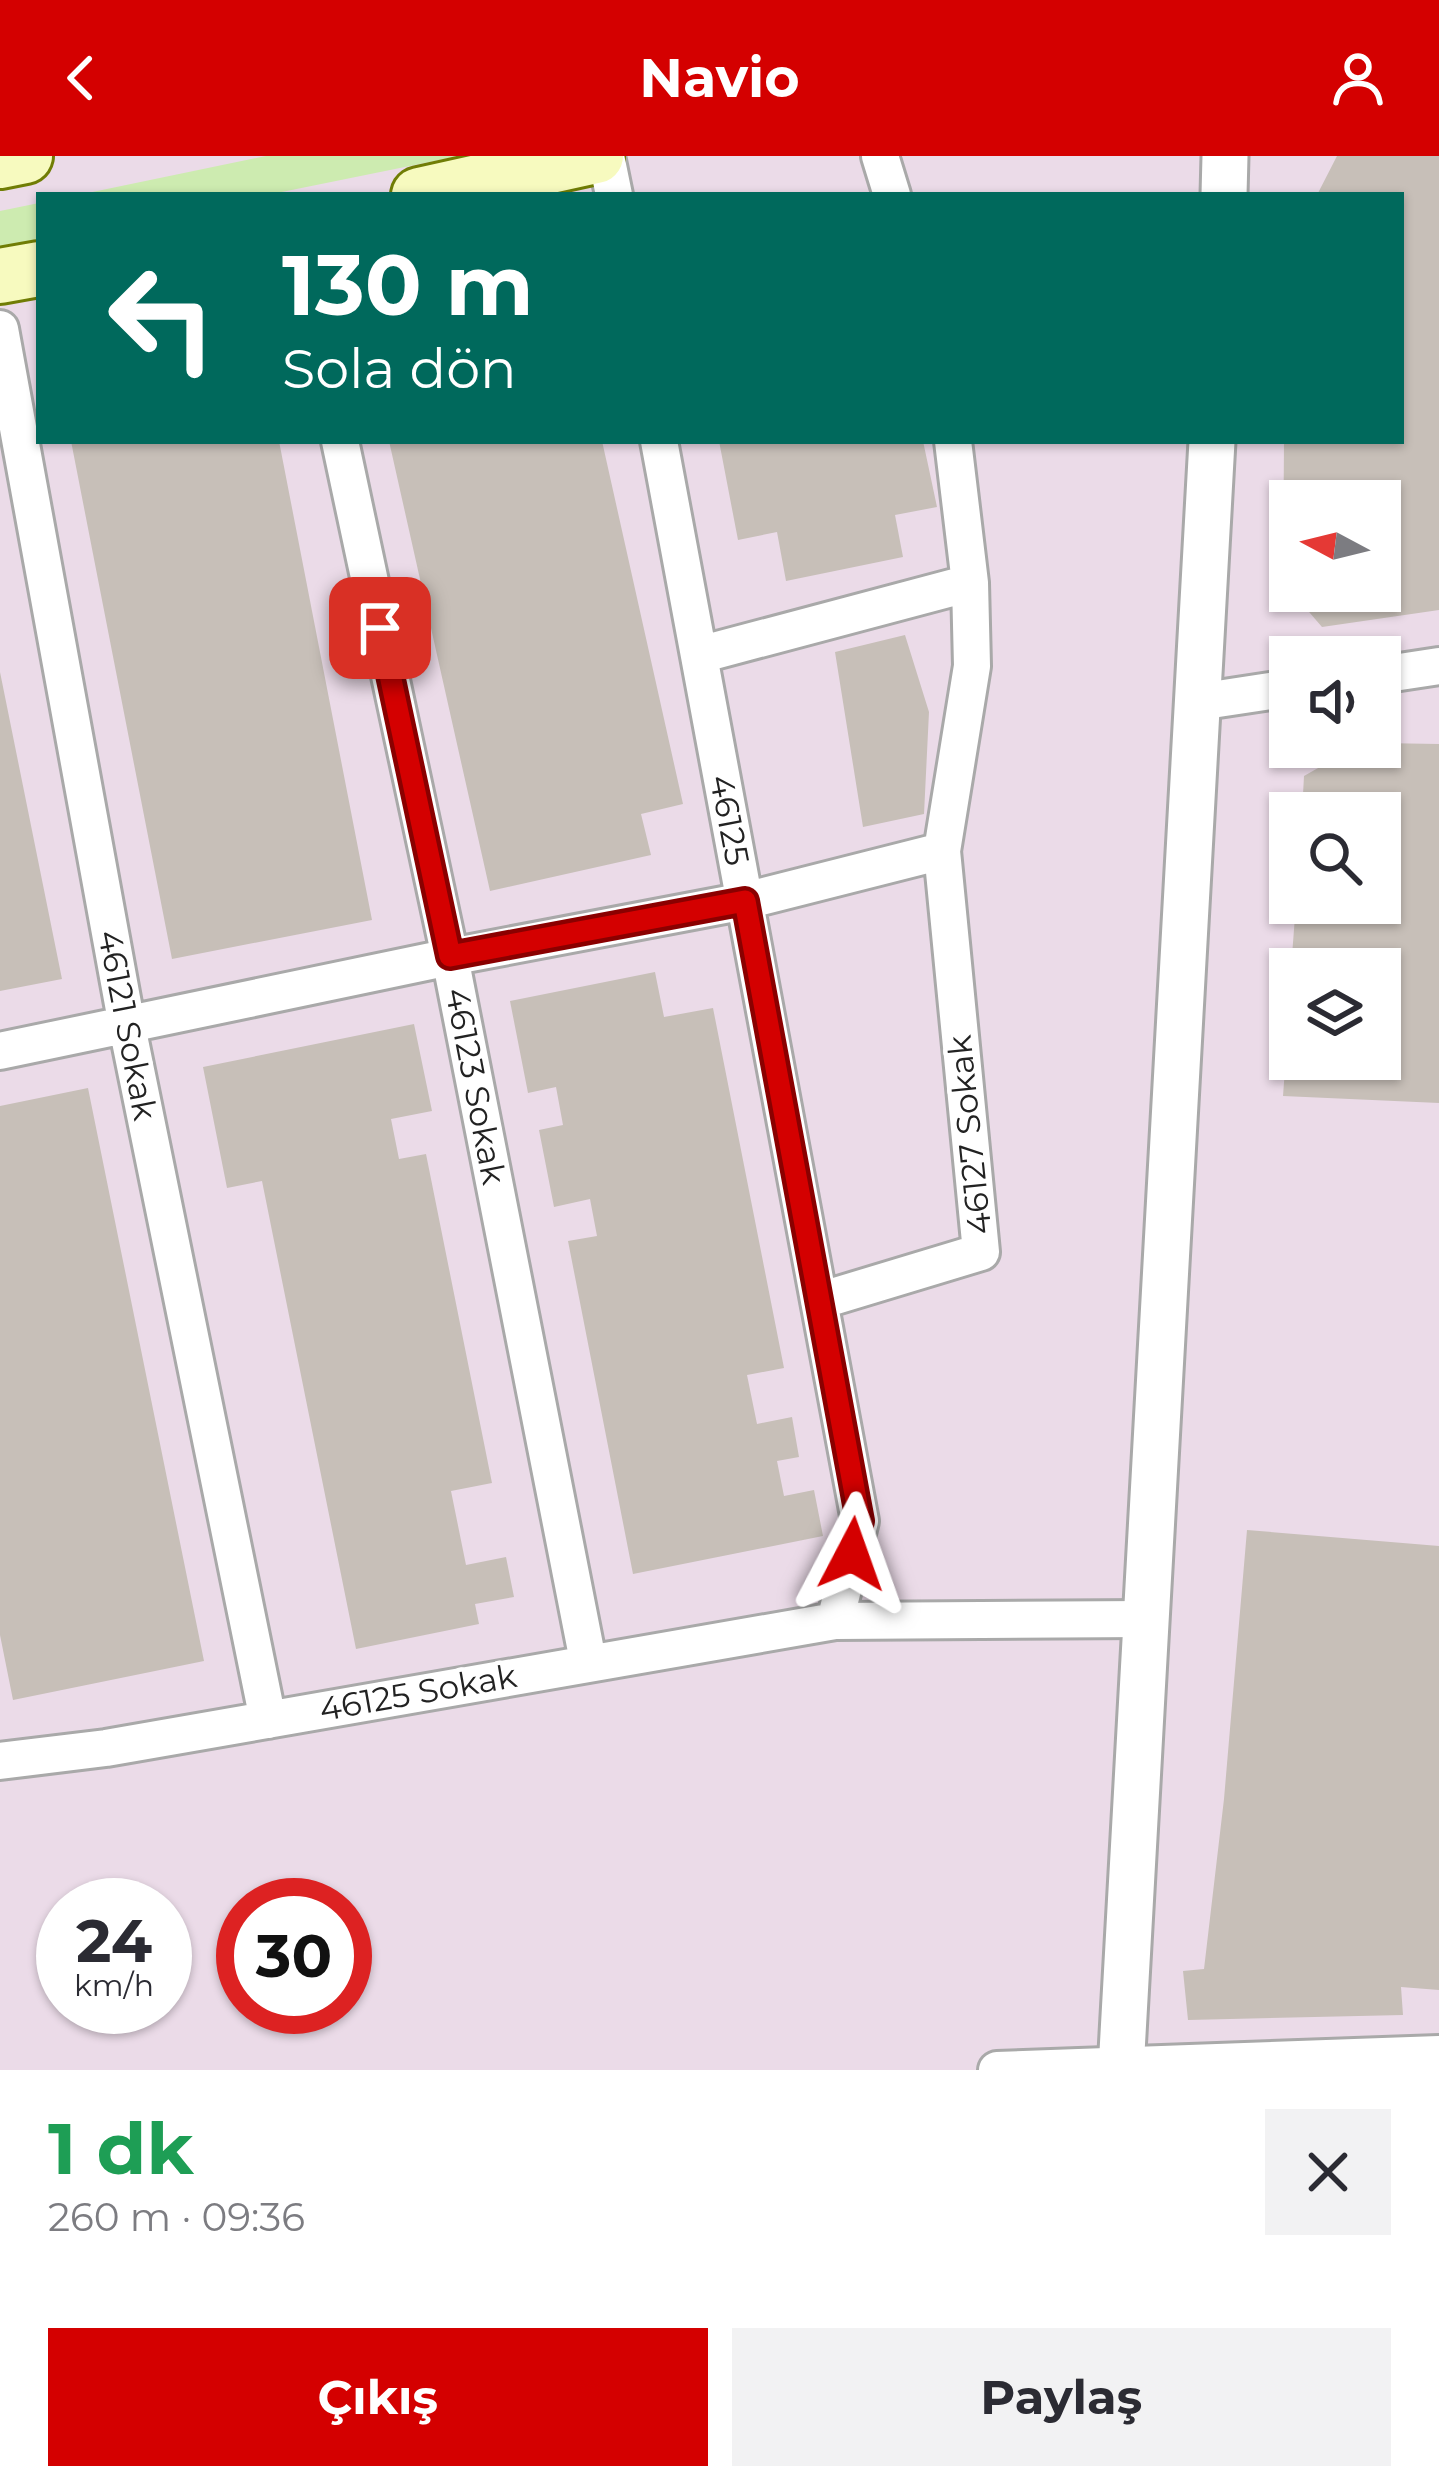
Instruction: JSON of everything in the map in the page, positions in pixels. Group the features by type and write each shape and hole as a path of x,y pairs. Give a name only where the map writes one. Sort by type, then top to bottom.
{"main road":[{"path":"0,161 26,156"},
{"path":"433,192 596,156"},
{"path":"0,276 36,270"}],"street":[{"path":"606,156 613,192"},
{"path":"880,156 891,192"},
{"path":"1224,192 1225,156"},
{"name":"46121 Sokak","path":"0,329 127,1026 268,1720"},
{"name":"46123 Sokak","path":"341,444 450,956 589,1661"},
{"name":"46125","path":"660,444 860,1521 835,1621"},
{"name":"46127 Sokak","path":"819,1301 981,1252 942,851 972,666 970,583 953,444"},
{"path":"1122,2067 1212,444"},
{"path":"699,655 970,583"},
{"path":"1401,672 1439,666"},
{"path":"1198,702 1269,691"},
{"path":"0,1051 450,956 745,901 942,851"},
{"name":"46125 Sokak","path":"0,1761 268,1720 835,1621 1146,1619"},
{"path":"997,2070 1439,2054"}],"shaded area":[{"path":"0,156 1439,156 1439,2070 0,2070"}],"green space":[{"path":"266,156 459,156 282,192 92,192"},
{"path":"36,204 36,242 0,249 0,211"}],"building":[{"path":"1337,156 1439,156 1439,610 1322,627 1309,612 1401,612 1401,480 1284,480 1284,444 1404,444 1404,192 1319,192"},
{"path":"72,444 280,444 372,920 172,959"},
{"path":"390,444 603,444 683,804 641,814 651,855 490,891"},
{"path":"720,444 924,444 937,507 895,515 903,557 786,581 777,532 738,540"},
{"path":"905,635 929,712 924,814 863,827 835,652"},
{"path":"0,672 62,979 0,991"},
{"path":"1401,743 1439,744 1439,1103 1283,1096 1284,1080 1401,1080 1401,948 1293,948 1294,924 1401,924 1401,792 1303,792 1304,776 1318,768 1401,768"},
{"path":"655,972 664,1017 713,1008 784,1368 747,1375 757,1424 792,1417 799,1457 777,1461 784,1496 814,1490 823,1536 633,1574 568,1241 597,1236 590,1199 554,1207 539,1130 563,1125 556,1087 528,1093 510,1001"},
{"path":"414,1024 432,1111 391,1119 399,1159 426,1154 492,1483 451,1491 466,1565 506,1557 514,1597 475,1604 479,1624 356,1649 262,1181 227,1188 203,1067"},
{"path":"88,1088 204,1661 13,1700 0,1635 0,1106"},
{"path":"1247,1530 1439,1546 1439,1990 1401,1987 1403,2015 1188,2020 1183,1971 1204,1969"}],"route":[{"path":"380,628 450,956 745,901 860,1521 852,1554"}]}
